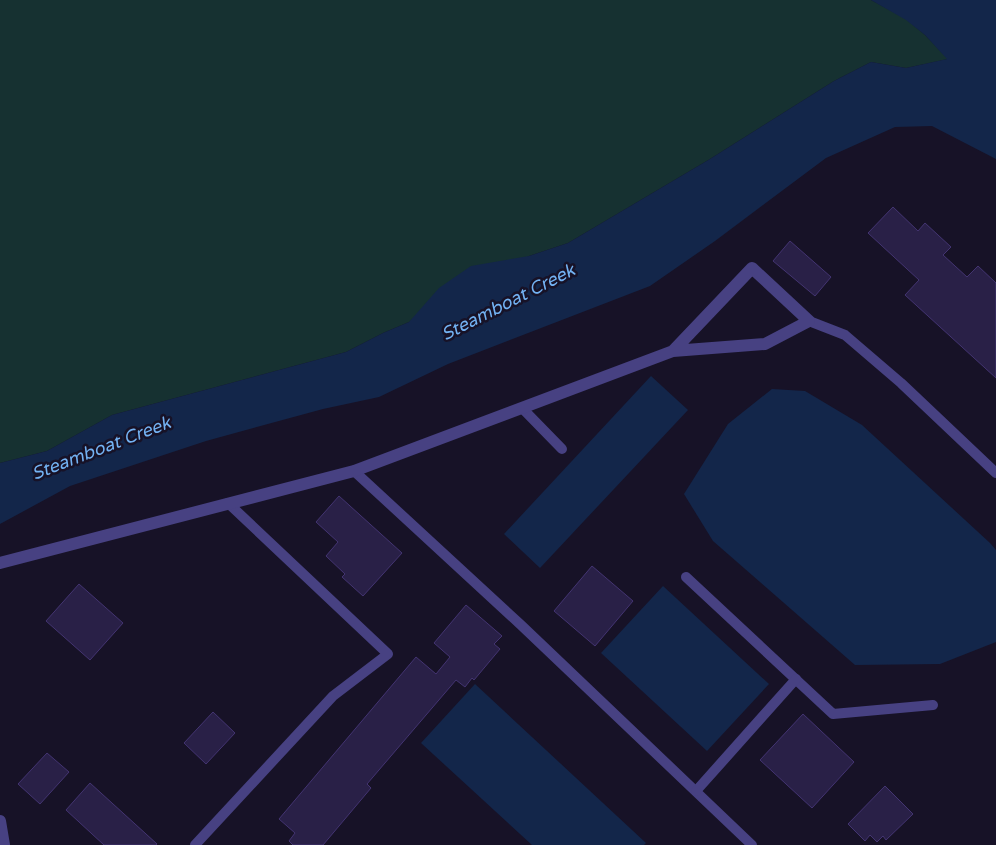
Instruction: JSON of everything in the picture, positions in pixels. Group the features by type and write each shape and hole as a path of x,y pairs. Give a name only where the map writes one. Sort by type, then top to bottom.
{"street":[{"path":"0,563 354,471 673,351 765,344 809,321 752,268 673,351"},
{"path":"0,821 4,845"}],"lane":[{"path":"809,321 845,335 901,383 996,473"},
{"path":"522,408 562,449"},
{"path":"354,471 752,845"},
{"path":"195,845 333,696 388,654 228,503"},
{"path":"686,577 833,714 933,705"},
{"path":"696,791 796,679"}],"green space":[{"path":"0,0 871,0 906,19 925,35 948,59 906,68 871,62 834,81 710,159 568,243 529,256 409,322 346,352 112,415 47,451 0,463"}],"water":[{"name":"Steamboat Creek","path":"871,0 996,0 996,159 932,126 895,127 826,158 715,241 650,286 448,364 379,397 323,409 206,441 70,486 0,524 0,463 47,451 112,415 346,352 409,322 439,288 471,266 529,256 568,243 710,159 834,81 871,62 906,68 947,59 925,35 906,20"},
{"path":"651,376 688,410 540,568 504,534"},
{"path":"772,389 805,391 862,425 990,543 996,550 996,642 940,664 855,665 713,541 684,494 728,424"},
{"path":"663,586 769,684 707,751 601,653"},
{"path":"475,684 646,843 644,845 532,845 421,743"}],"building":[{"path":"893,207 918,231 925,223 951,247 943,255 967,277 978,266 996,283 996,378 905,295 919,280 868,233"},
{"path":"790,241 831,277 815,296 773,261"},
{"path":"339,496 402,553 363,596 342,577 345,574 326,556 338,542 316,522"},
{"path":"592,566 633,601 595,646 554,611"},
{"path":"79,584 123,623 90,660 46,621"},
{"path":"466,605 502,636 494,644 500,649 474,680 472,678 465,687 456,680 367,784 371,788 323,845 293,845 289,841 295,833 279,819 416,657 436,674 450,657 434,643"},
{"path":"213,712 235,733 206,764 184,743"},
{"path":"803,714 854,762 812,808 760,760"},
{"path":"47,753 69,772 40,804 18,784"},
{"path":"90,783 157,844 104,845 66,810"},
{"path":"885,786 913,814 886,840 883,836 877,842 870,835 865,841 848,824"}]}
